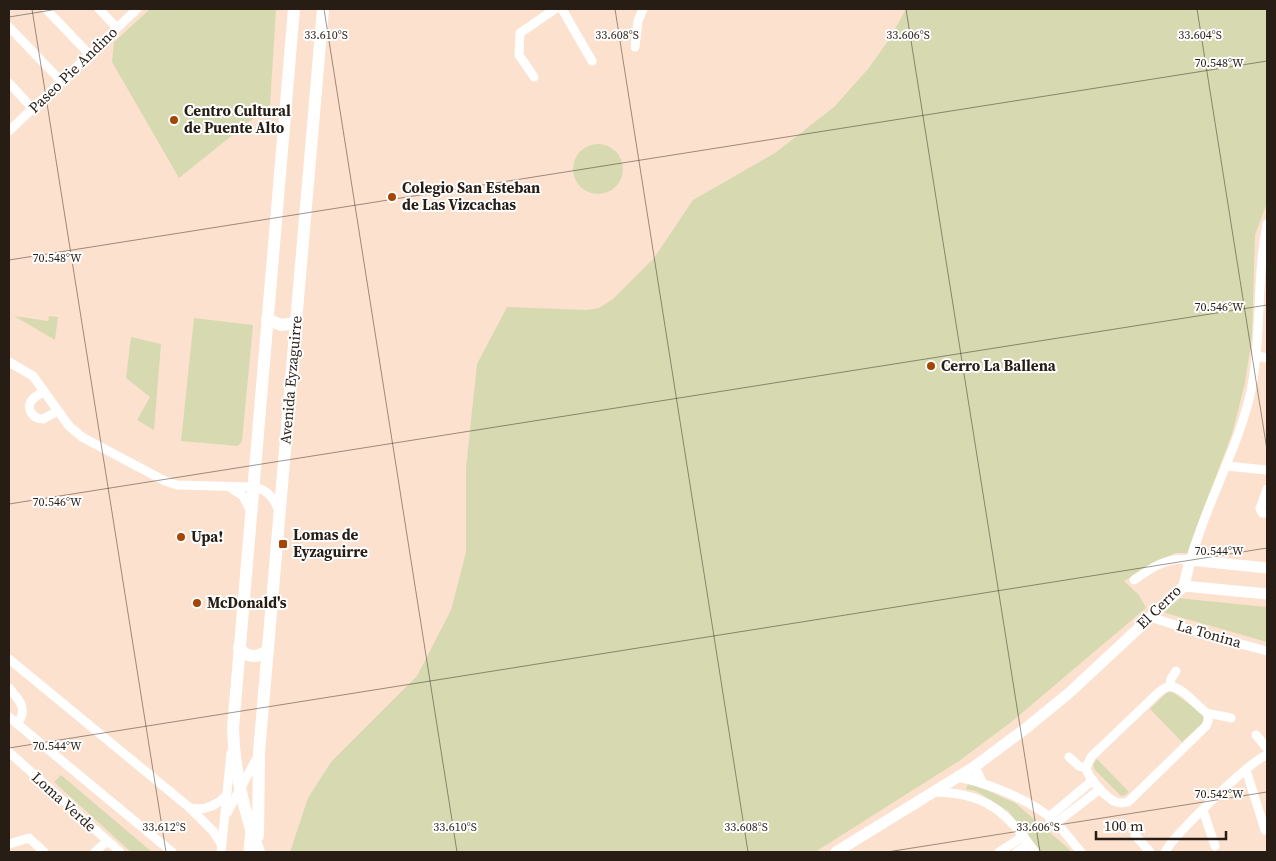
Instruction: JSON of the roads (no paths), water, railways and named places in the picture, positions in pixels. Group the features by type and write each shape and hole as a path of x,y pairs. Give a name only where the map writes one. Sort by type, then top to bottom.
{"main road":[{"name":"Avenida Eyzaguirre","path":"259,852 250,828 240,789 235,759 233,728 294,9"},
{"name":"Avenida Eyzaguirre","path":"259,852 257,822 259,752 323,9"},
{"path":"267,319 281,325 296,323"},
{"path":"239,647 243,653 253,657 268,650"}],"street":[{"path":"46,9 89,54"},
{"path":"99,9 117,28"},
{"path":"534,77 519,54 520,33 555,9"},
{"path":"562,9 592,61"},
{"path":"635,47 638,21 643,9"},
{"name":"Paseo Pie Andino","path":"9,131 134,10"},
{"path":"9,27 61,81"},
{"path":"9,83 32,108"},
{"name":"El Cerro","path":"836,852 974,767 1048,711 1184,586 1190,560 1204,520 1246,412 1264,311 1262,249 1267,224"},
{"path":"1257,356 1267,358"},
{"path":"9,362 33,376 69,426 82,437 165,482 176,485 253,487 268,493 274,500 280,514"},
{"path":"43,392 32,400 30,404 29,408 32,415 43,419 58,411"},
{"path":"1226,466 1267,470"},
{"path":"228,487 243,496 251,512"},
{"path":"1267,489 1260,510 1262,513 1267,513"},
{"path":"1134,580 1160,564 1174,559 1267,568"},
{"path":"1184,586 1267,594"},
{"name":"La Tonina","path":"1150,617 1267,651"},
{"path":"9,659 190,808 213,831 222,849"},
{"path":"1170,686 1171,679 1176,671"},
{"path":"1086,768 1091,757 1162,690 1170,686 1177,688 1208,714 1221,714 1231,718"},
{"path":"9,688 22,706 22,718 17,724"},
{"path":"1070,757 1079,766 1086,768 1100,789 1114,801 1121,803 1132,799 1206,726 1208,714"},
{"path":"9,718 172,852"},
{"name":"Avenida Eyzaguirre","path":"222,849 233,728"},
{"path":"1256,736 1267,748"},
{"name":"Avenida Eyzaguirre","path":"224,820 252,771 259,752"},
{"name":"Loma Verde","path":"9,753 120,852"},
{"path":"1165,852 1171,842 1203,810 1246,770 1260,758 1267,755"},
{"path":"9,766 19,762"},
{"path":"974,767 982,782"},
{"path":"1246,770 1265,830"},
{"path":"957,777 982,782 1010,794 1049,817 1081,852"},
{"path":"1049,817 1093,780"},
{"path":"1056,824 1100,789"},
{"path":"933,792 947,792 990,804 1004,814 1035,852"},
{"path":"190,808 209,808 226,796"},
{"path":"1203,810 1215,846"},
{"name":"Avenida Eyzaguirre","path":"248,852 250,828"},
{"path":"1135,836 1150,852"},
{"path":"9,844 28,838 44,852"},
{"path":"998,852 1026,840"},
{"path":"1017,852 1026,840"},
{"path":"95,852 107,841"}],"place":[{"name":"Centro Cultural de Puente Alto","path":"174,120"},
{"name":"Colegio San Esteban de Las Vizcachas","path":"392,197"},
{"name":"Cerro La Ballena","path":"931,366"},
{"name":"Upa!","path":"181,537"},
{"name":"Lomas de Eyzaguirre","path":"283,544"},
{"name":"McDonald's","path":"197,603"}]}
